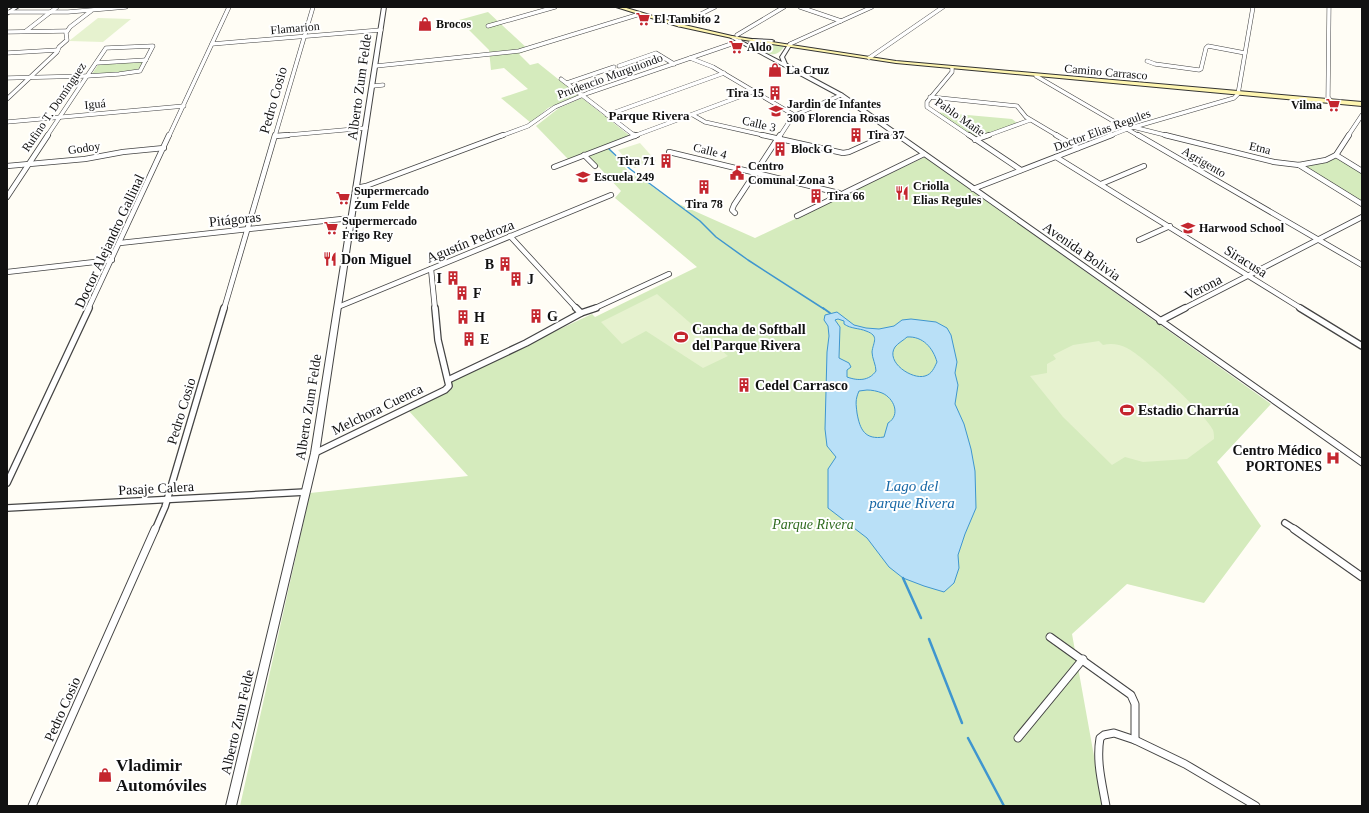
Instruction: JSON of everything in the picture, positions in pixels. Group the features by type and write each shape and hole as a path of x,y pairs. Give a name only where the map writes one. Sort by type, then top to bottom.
{"main road":[{"name":"Camino Carrasco","path":"618,7 701,30 789,45"},
{"name":"Camino Carrasco","path":"735,36 848,55 952,68 1362,104"}],"street":[{"path":"8,13 17,7"},
{"path":"26,31 57,7"},
{"path":"8,13 91,11 126,7"},
{"name":"Doctor Alejandro Gallinal","path":"7,483 229,7"},
{"name":"Pedro Cosio","path":"32,806 167,500 313,7"},
{"name":"Alberto Zum Felde","path":"230,806 315,453 373,86 384,7"},
{"path":"488,26 555,7"},
{"path":"679,25 715,7"},
{"path":"735,36 784,7"},
{"path":"800,7 841,21"},
{"path":"785,64 782,59 789,45 872,7"},
{"path":"869,58 942,7"},
{"path":"1238,94 1253,7"},
{"path":"1329,7 1328,97 1330,102"},
{"path":"7,32 26,31 32,33 67,31 91,11"},
{"path":"376,66 514,52 640,14"},
{"name":"Flamarion","path":"212,44 381,30"},
{"path":"7,99 67,40 67,31"},
{"name":"Avenida Bolivia","path":"735,36 740,41 841,95 1362,463"},
{"path":"752,40 751,43 757,50"},
{"name":"Camino Carrasco","path":"752,40 772,41"},
{"name":"Prudencio Murguiondo","path":"356,188 366,186 411,168 528,126 555,107 582,96 740,41"},
{"name":"Rufino T. Domínguez","path":"7,196 106,48 152,46 153,48 146,60"},
{"path":"1147,61 1155,64 1199,70 1201,69 1206,48 1208,46 1245,53"},
{"path":"7,53 58,50"},
{"path":"619,66 656,53 674,64"},
{"path":"767,55 776,56 784,53"},
{"path":"690,58 724,73 794,115"},
{"path":"96,63 146,60"},
{"path":"7,78 86,76 138,72 146,60"},
{"path":"566,83 614,67"},
{"name":"Pablo Mañe","path":"952,68 952,72 930,97 926,105 930,110 1021,170"},
{"path":"607,115 724,73"},
{"name":"Agrigento","path":"1036,76 1318,241 1362,265"},
{"path":"561,79 635,136"},
{"path":"373,86 383,85"},
{"path":"554,167 755,91"},
{"name":"Doctor Elias Regules","path":"973,189 1127,129 1234,98 1238,94"},
{"path":"735,213 732,210 734,204 794,115 841,95"},
{"path":"930,97 1013,105 1018,107 1030,120 1078,148"},
{"name":"Iguá","path":"7,122 184,106"},
{"path":"1362,114 1336,155 1362,171"},
{"name":"Calle 3","path":"693,115 703,122 847,153 893,132"},
{"path":"975,140 1030,120"},
{"path":"274,136 366,128"},
{"name":"Etna","path":"1133,128 1274,162 1299,165 1326,160 1336,155"},
{"name":"Godoy","path":"7,166 85,159 123,152 164,148"},
{"name":"Calle 4","path":"669,152 839,193"},
{"path":"797,216 924,154"},
{"path":"584,155 595,166"},
{"name":"Siracusa","path":"1056,156 1362,346"},
{"path":"1299,165 1362,204"},
{"path":"1101,184 1144,166"},
{"name":"Agustín Pedroza","path":"338,307 611,195"},
{"name":"Verona","path":"1160,321 1362,217"},
{"name":"Pitágoras","path":"120,243 351,218"},
{"path":"1139,240 1170,226"},
{"path":"510,236 581,313"},
{"path":"7,272 112,260"},
{"path":"431,269 438,340 449,383"},
{"name":"Melchora Cuenca","path":"315,453 445,390 449,383 581,313 589,311 669,274"},
{"name":"Pasaje Calera","path":"7,508 306,492"},
{"path":"1285,524 1362,577"},
{"path":"1050,637 1127,691 1134,699 1135,740"},
{"path":"1018,738 1083,659"},
{"path":"1106,806 1099,765 1098,745 1100,738 1104,735 1114,733 1135,740 1184,764 1256,806"}],"green space":[{"path":"488,12 529,50 519,54 530,65 538,63 578,95 548,108 531,123 501,98 528,89 504,68 491,70 489,50 459,20"},
{"path":"98,18 131,19 103,42 69,41"},
{"path":"756,41 784,47 776,54 769,54 753,44 753,42"},
{"path":"143,62 138,71 134,72 92,74 100,64"},
{"path":"582,98 630,136 568,159 536,126 559,108"},
{"path":"934,112 1012,119 1017,123 977,138 972,137"},
{"path":"640,143 656,161 634,168 618,150"},
{"name":"Parque Rivera","path":"608,148 629,172 642,179 672,201 755,238 925,157 1271,404 1217,462 1261,526 1204,603 1127,584 1072,634 1103,806 240,806 310,493 468,476 408,410 453,388 451,380 592,314 595,317 697,267 615,198 621,191 588,155"},
{"path":"1339,159 1362,172 1362,203 1304,166"},
{"name":"Cancha de Softball del Parque Rivera","path":"657,294 728,356 703,368 646,331 622,344 601,322"},
{"name":"Estadio Charrúa","path":"1099,341 1103,345 1115,344 1127,348 1146,362 1173,386 1208,422 1213,430 1214,439 1187,459 1143,462 1125,457 1112,465 1063,417 1030,376 1047,373 1047,364 1056,359 1053,355 1073,345"}],"water":[{"name":"Lago del parque Rivera","path":"837,312 854,325 879,329 894,326 902,320 911,319 936,322 947,328 951,335 957,362 955,373 958,385 955,404 964,424 971,449 975,471 976,508 958,555 959,568 954,583 944,592 903,578 889,567 867,538 828,508 828,469 836,457 827,446 825,429 827,352 829,336 828,326 824,320 825,315","holes":["838,319 844,321 844,324 847,326 863,330 873,335 875,340 872,352 876,371 870,377 863,379 847,377 847,370 851,367 849,363 839,358 840,327 835,320","907,337 913,337 922,341 930,348 937,362 929,374 925,376 920,377 907,373 901,369 894,358 893,353 896,346","869,390 880,392 886,395 893,403 895,411 894,416 888,423 884,437 872,437 862,429 858,419 856,407 856,400 859,391"]}],"waterway":[{"path":"609,149 630,169 700,221 716,237 748,260 824,309"},
{"path":"823,308 830,313"},
{"path":"903,578 921,618"},
{"path":"929,639 962,723"},
{"path":"968,738 1004,806"}],"place":[{"name":"El Tambito 2","path":"643,19"},
{"name":"Brocos","path":"425,24"},
{"name":"Aldo","path":"736,47"},
{"name":"La Cruz","path":"775,70"},
{"name":"Tira 15","path":"775,93"},
{"name":"Vilma","path":"1333,105"},
{"name":"Jardin de Infantes 300 Florencia Rosas","path":"776,111"},
{"name":"Tira 37","path":"856,135"},
{"name":"Block G","path":"780,149"},
{"name":"Tira 71","path":"666,161"},
{"name":"Centro Comunal Zona 3","path":"737,173"},
{"name":"Escuela 249","path":"583,177"},
{"name":"Tira 78","path":"704,187"},
{"name":"Criolla Elias Regules","path":"902,193"},
{"name":"Tira 66","path":"816,196"},
{"name":"Supermercado Zum Felde","path":"343,198"},
{"name":"Supermercado Frigo Rey","path":"331,228"},
{"name":"Harwood School","path":"1188,228"},
{"name":"Don Miguel","path":"330,259"},
{"name":"B","path":"505,264"},
{"name":"I","path":"453,278"},
{"name":"J","path":"516,279"},
{"name":"F","path":"462,293"},
{"name":"G","path":"536,316"},
{"name":"H","path":"463,317"},
{"name":"Cancha de Softball del Parque Rivera","path":"681,337"},
{"name":"E","path":"469,339"},
{"name":"Cedel Carrasco","path":"744,385"},
{"name":"Estadio Charrúa","path":"1127,410"},
{"name":"Centro Médico PORTONES","path":"1333,458"},
{"name":"Vladimir Automóviles","path":"105,775"}],"district":[{"name":"Parque Rivera","path":"649,115"}]}
